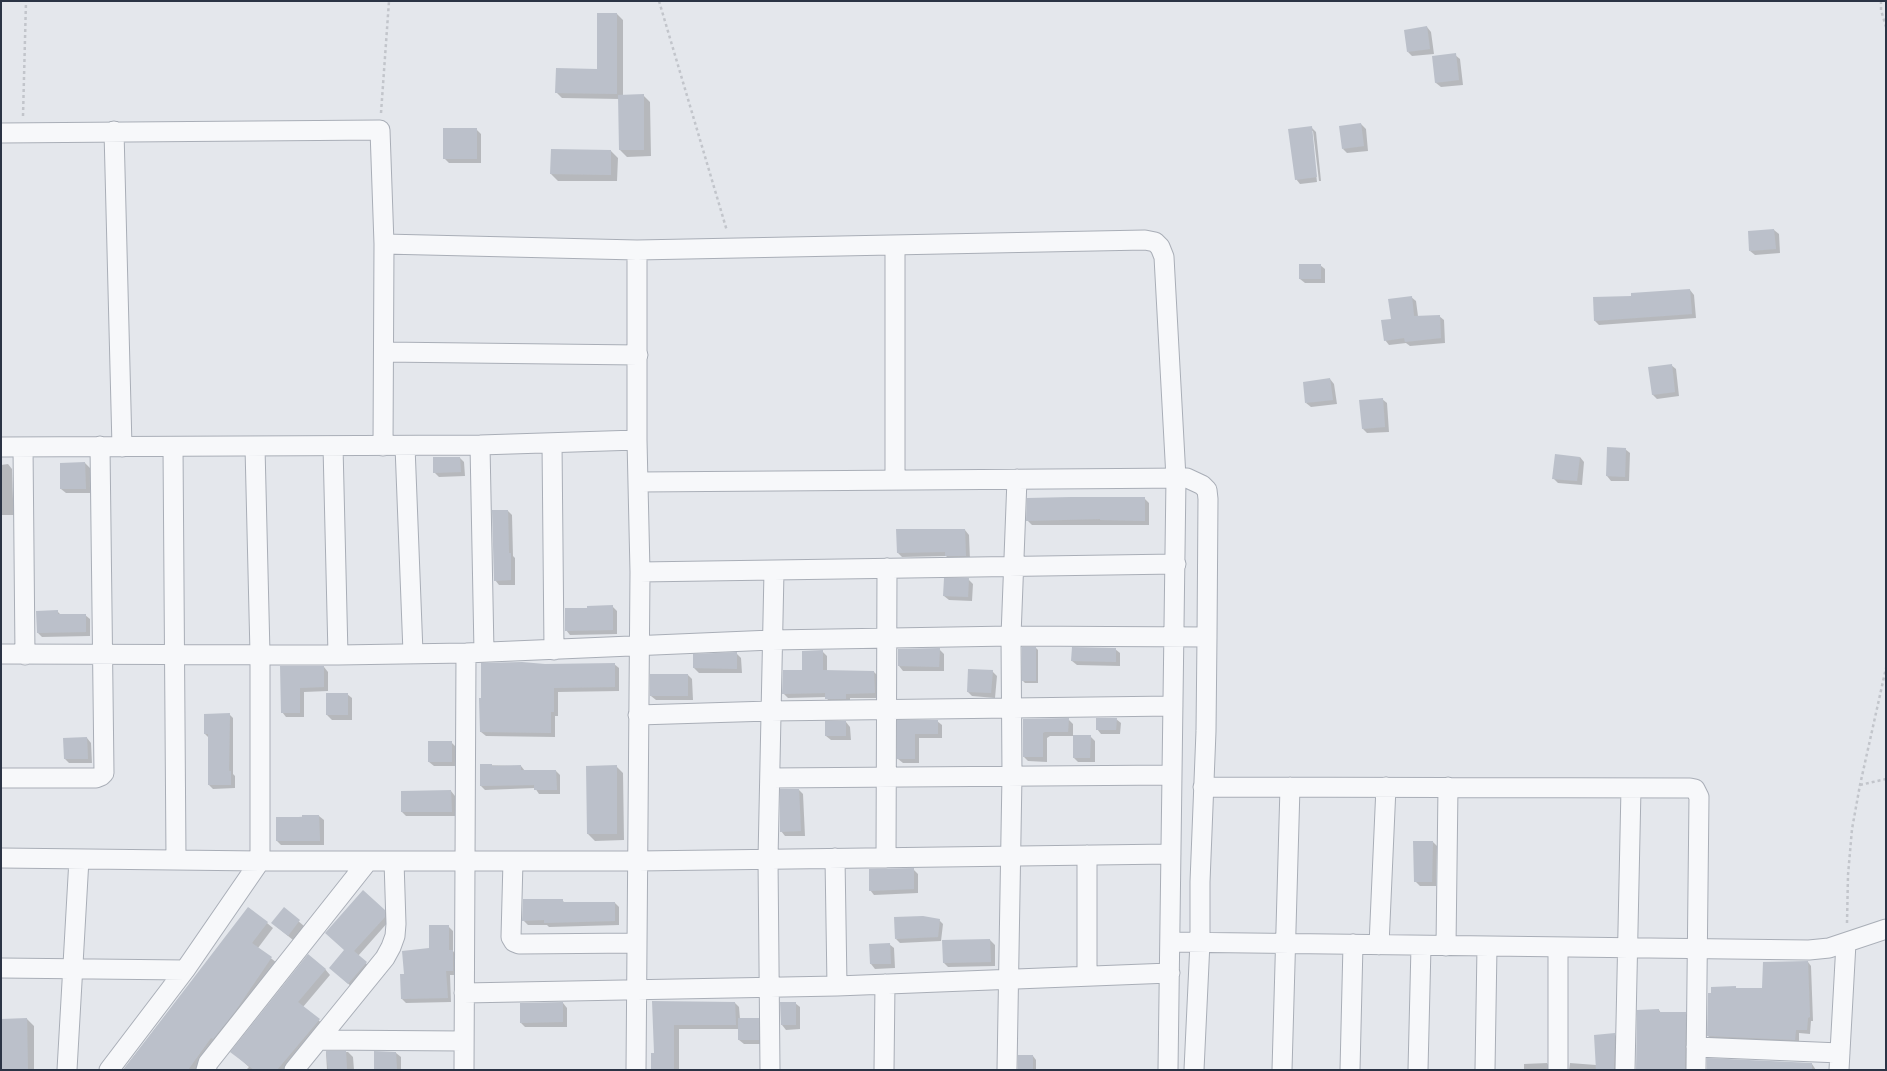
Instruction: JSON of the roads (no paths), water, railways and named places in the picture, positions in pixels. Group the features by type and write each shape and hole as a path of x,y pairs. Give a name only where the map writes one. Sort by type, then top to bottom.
{"street":[{"path":"1,133 380,130 384,244 383,446"},
{"path":"114,131 122,447"},
{"path":"384,244 637,250 1145,240 1155,242 1160,247 1164,256 1176,478 1168,1070"},
{"path":"895,245 896,480"},
{"path":"636,1070 638,646 640,572 639,482 636,440 638,355 637,250"},
{"path":"384,352 638,355"},
{"path":"1,447 405,446 636,440"},
{"path":"552,443 554,650"},
{"path":"480,445 484,652"},
{"path":"1,778 96,778 102,776 104,773 100,446"},
{"path":"333,446 338,655"},
{"path":"405,446 413,653"},
{"path":"23,447 26,655"},
{"path":"173,447 176,859"},
{"path":"109,1070 185,970 260,861 260,654 255,447"},
{"path":"639,482 1187,478 1196,481 1206,490 1208,499 1207,637 1200,942 1194,1070"},
{"path":"1007,1070 1012,775 1011,636 1017,479"},
{"path":"640,572 1176,564"},
{"path":"886,858 888,638 887,568"},
{"path":"770,1070 771,988 768,859 774,571"},
{"path":"1,654 338,655 554,650 772,640 1011,636 1207,637"},
{"path":"464,1070 466,653"},
{"path":"638,715 770,711 1173,706"},
{"path":"770,778 1172,775"},
{"path":"1203,787 1695,789 1698,793 1696,1070"},
{"path":"1282,1070 1290,787"},
{"path":"1379,945 1386,787"},
{"path":"1446,946 1448,787"},
{"path":"1625,1070 1626,949 1631,788"},
{"path":"1,858 260,861 638,861 1171,854"},
{"path":"1087,855 1087,976"},
{"path":"835,858 837,986"},
{"path":"67,1070 79,859"},
{"path":"206,1070 208,1063 368,861"},
{"path":"294,1070 384,958 391,947 395,936 396,924 394,861"},
{"path":"513,861 511,937 514,942 519,944 637,943"},
{"path":"1170,942 1626,949 1809,950 1829,948 1886,929"},
{"path":"1696,1047 1840,1061 1846,943"},
{"path":"1350,1070 1353,944"},
{"path":"1418,1070 1421,946"},
{"path":"1485,1070 1488,947"},
{"path":"1558,948 1558,1070"},
{"path":"1,968 185,970"},
{"path":"464,993 771,988 1170,973"},
{"path":"884,1070 885,984"},
{"path":"319,1040 464,1041"}]}
